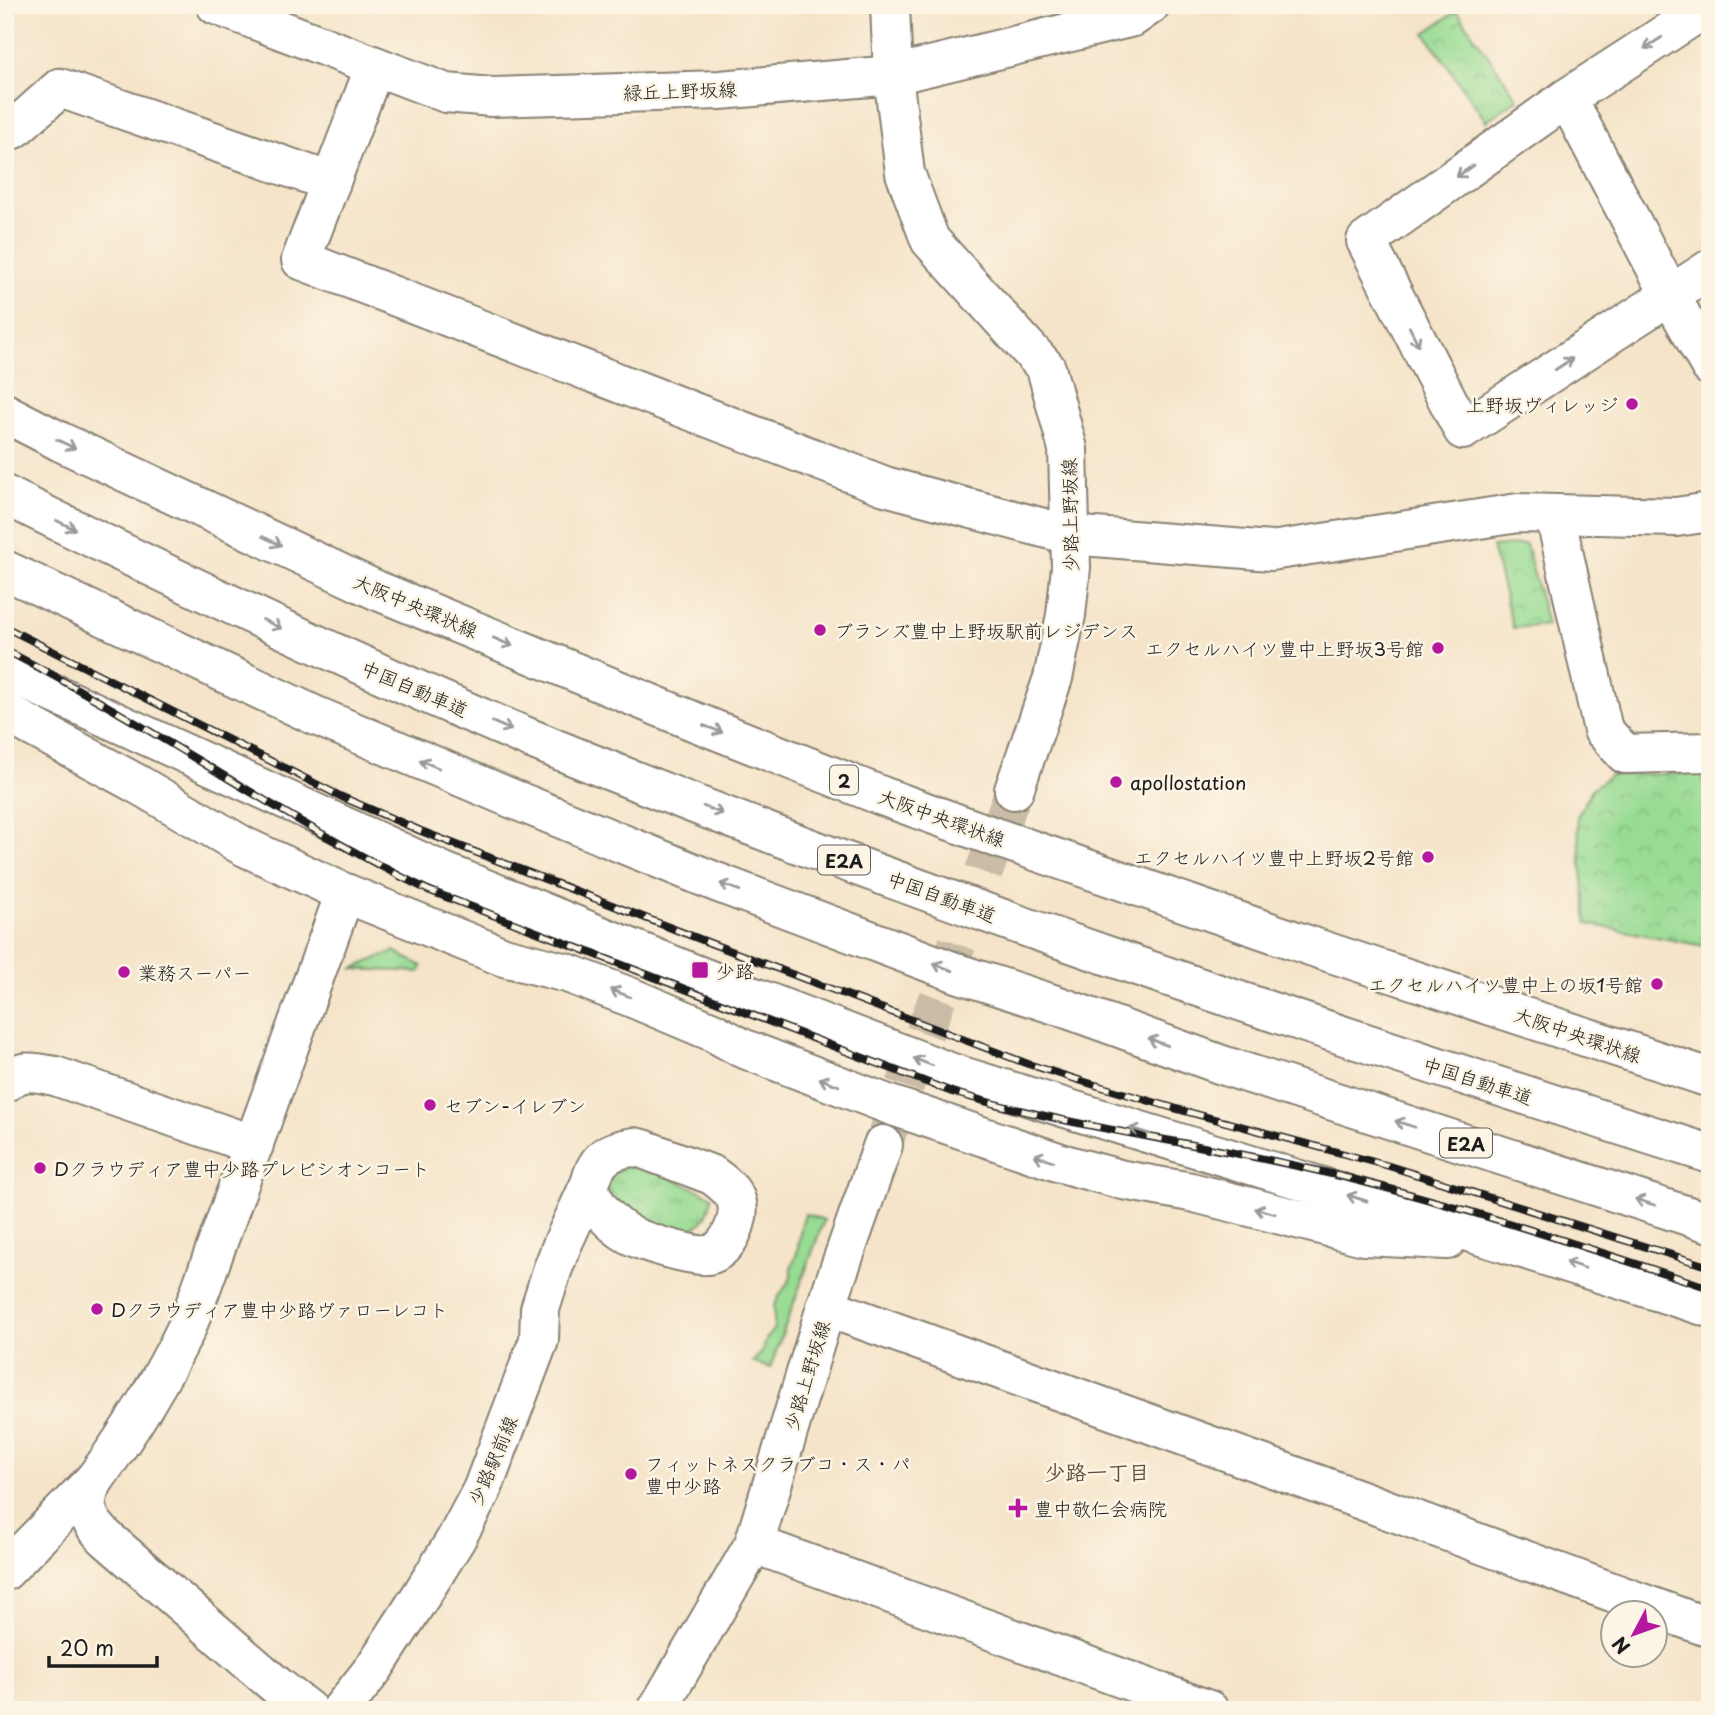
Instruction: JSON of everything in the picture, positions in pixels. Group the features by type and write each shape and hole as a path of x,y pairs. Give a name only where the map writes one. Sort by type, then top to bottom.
{"main road":[{"name":"緑丘上野坂線","path":"216,5 446,93 492,97 720,90 893,75 1133,17 1150,5"},
{"name":"少路上野坂線","path":"890,5 893,75 905,173 930,240 1046,368 1068,449 1071,567 1066,615 1053,678 1014,790"},
{"path":"1710,5 1567,98 1366,242 1463,430 1710,269"},
{"path":"375,66 301,260 886,486 1070,535 1271,551 1518,513 1676,517 1710,512"},
{"path":"5,120 14,129 60,88 331,182"},
{"path":"1567,98 1710,366"},
{"name":"大阪中央環状線","path":"5,413 376,590 857,786 992,836 1283,936 1710,1077"},
{"name":"中国自動車道","path":"5,495 160,572 354,662 555,748 755,827 1069,942 1471,1078 1710,1154"},
{"path":"1555,515 1603,730 1625,754 1710,752"},
{"name":"E2A","path":"5,569 314,715 716,882 960,974 1059,1006 1222,1065 1710,1223"},
{"path":"5,671 444,872 697,975 939,1068 1710,1308"},
{"path":"5,712 139,785 243,846 345,893 504,957 567,973 617,992 713,1032 742,1048 847,1089 1061,1163 1124,1180 1191,1192 1364,1236 1502,1242"},
{"path":"308,1710 96,1528 89,1518 86,1500 95,1479 143,1408 187,1327 345,893"},
{"path":"5,1083 18,1073 55,1076 254,1145"},
{"name":"少路上野坂線","path":"657,1710 754,1544 826,1307 883,1144"},
{"name":"少路駅前線","path":"341,1710 381,1658 436,1572 482,1490 539,1340 540,1308 562,1245 597,1165 615,1150 634,1147 643,1149 712,1175 734,1195 738,1213 729,1237 718,1252 701,1255 631,1235 617,1226 601,1209 589,1186"},
{"path":"539,1340 559,1315 580,1260 589,1248 612,1237 631,1235"},
{"path":"1621,1280 1710,1323"},
{"path":"826,1307 1710,1628"},
{"path":"5,1571 95,1479"},
{"path":"754,1544 1209,1710"}],"green space":[{"path":"1457,11 1518,99 1486,121 1425,33"},
{"path":"1526,544 1547,625 1513,628 1492,547"},
{"path":"1710,773 1710,947 1587,924 1577,817 1592,789 1610,775"},
{"path":"394,951 422,966 420,972 352,969"},
{"path":"631,1161 712,1196 704,1220 689,1229 680,1229 659,1224 622,1209 607,1187 611,1176"},
{"path":"805,1214 824,1220 770,1368 753,1362 763,1350 774,1328 774,1307 791,1278 791,1268 797,1254"}],"tunnel":[{"path":"885,1140 1014,790"}],"railway":[{"path":"5,627 342,797 421,831 1028,1064 1177,1109 1389,1166 1710,1267"},
{"path":"5,650 112,709 321,833 428,890 952,1092 997,1105 1368,1183 1516,1225 1710,1288"}],"place":[{"name":"上野坂ヴィレッジ","path":"1632,404"},
{"name":"ブランズ豊中上野坂駅前レジデンス","path":"820,630"},
{"name":"エクセルハイツ豊中上野坂3号館","path":"1438,648"},
{"name":"apollostation","path":"1116,782"},
{"name":"エクセルハイツ豊中上野坂2号館","path":"1428,857"},
{"name":"少路","path":"700,970"},
{"name":"業務スーパー","path":"124,972"},
{"name":"エクセルハイツ豊中上の坂1号館","path":"1657,984"},
{"name":"セブン-イレブン","path":"430,1105"},
{"name":"Dクラウディア豊中少路プレビシオンコート","path":"40,1168"},
{"name":"Dクラウディア豊中少路ヴァローレコト","path":"97,1309"},
{"name":"フィットネスクラブコ・ス・パ 豊中少路","path":"631,1474"},
{"name":"豊中敬仁会病院","path":"1018,1508"}],"district":[{"name":"少路一丁目","path":"1097,1471"}]}
